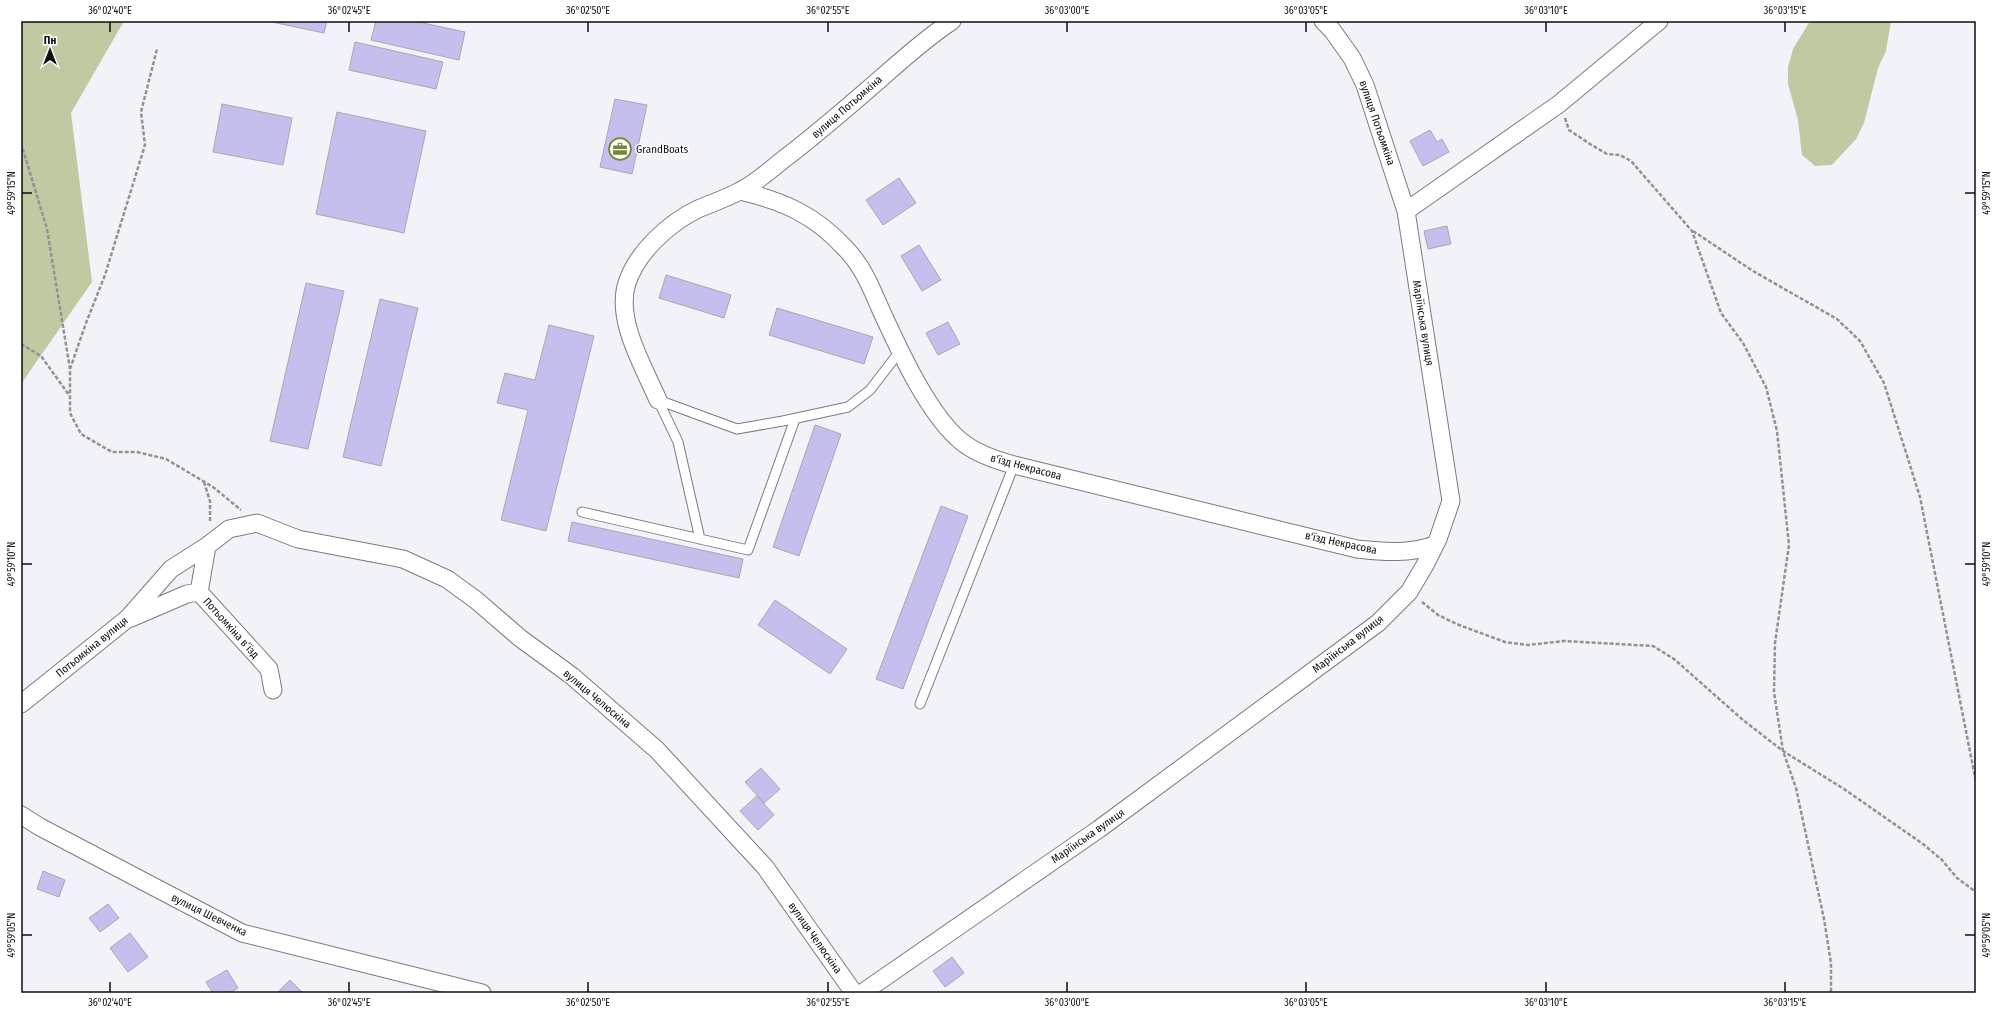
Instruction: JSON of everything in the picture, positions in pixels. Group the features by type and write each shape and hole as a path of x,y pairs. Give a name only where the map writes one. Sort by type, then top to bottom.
{"street":[{"name":"вулиця Потьомкіна","path":"740,191 818,134 931,35 952,21"},
{"name":"вулиця Потьомкіна","path":"1323,21 1332,30 1352,58 1365,85 1406,211"},
{"path":"1406,211 1559,104 1659,21"},
{"name":"в'їзд Некрасова","path":"740,191 770,198 798,210 824,227 846,249 864,274 900,351 935,412 952,434 974,451 987,457 1014,465 1358,549 1386,552 1424,549 1435,545"},
{"path":"658,400 626,325 624,307 626,285 632,268 652,244 674,223 698,209 740,191"},
{"name":"Маріїнська вулиця","path":"862,993 1099,829 1378,623 1409,592 1435,545 1450,501 1406,211"},
{"name":"Потьомкіна вулиця","path":"21,704 128,619 171,569 207,546 229,529 257,524"},
{"name":"вулиця Челюскіна","path":"257,524 298,539 402,559 447,579 476,600 520,638 572,676 657,750 765,867 854,993"},
{"path":"199,592 207,546"},
{"name":"Потьомкіна в’їзд","path":"128,619 188,594 199,592 269,669 273,690"},
{"name":"вулиця Шевченка","path":"21,815 40,827 242,933 482,993"}],"lane":[{"path":"658,400 736,429 795,419 848,407 870,390 900,351"},
{"path":"658,400 678,442 700,539"},
{"path":"582,512 748,550 795,419"},
{"path":"920,704 1014,465"}],"path":[{"path":"70,369 105,275 145,145 141,112 157,48"},
{"path":"1559,104 1569,130 1607,154 1620,155 1631,161 1692,231 1753,271 1837,319 1860,341 1884,383 1920,497 1976,782"},
{"path":"21,143 47,229 70,369 70,413 81,434 112,452 137,452 166,458 213,487 257,524"},
{"path":"1692,231 1721,313 1743,343 1763,382 1777,431 1789,545 1775,643 1774,692 1783,751 1796,788 1816,876 1830,963 1831,993"},
{"path":"21,344 41,356 69,395"},
{"path":"204,482 210,500 211,515 207,546"},
{"path":"1409,592 1438,615 1459,625 1505,642 1528,645 1564,641 1653,646 1674,659 1743,720 1783,751 1833,781 1923,844 1942,860 1957,878 1976,892"}],"green space":[{"path":"21,21 124,21 71,113 92,282 21,384"},
{"path":"1810,21 1891,21 1886,51 1878,68 1864,123 1856,139 1832,165 1815,166 1802,155 1798,120 1788,84 1788,67 1793,49"}],"building":[{"path":"267,21 327,21 324,33"},
{"path":"376,21 414,21 465,32 459,60 371,40"},
{"path":"355,42 443,62 436,89 349,70"},
{"path":"615,99 647,105 632,174 600,167"},
{"path":"222,104 292,118 283,165 213,152"},
{"path":"337,112 426,131 404,233 316,214"},
{"path":"1430,130 1437,142 1442,139 1449,152 1423,166 1410,141"},
{"path":"899,178 916,203 883,225 866,200"},
{"path":"1447,226 1451,244 1428,249 1424,231"},
{"path":"919,245 941,280 922,291 901,256"},
{"path":"666,275 731,295 724,318 659,298"},
{"path":"306,283 344,291 308,449 270,441"},
{"path":"380,299 418,308 381,466 343,457"},
{"path":"777,308 873,337 864,364 769,335"},
{"path":"948,322 960,344 938,355 926,333"},
{"path":"549,325 594,336 546,531 501,520 528,410 497,403 505,373 535,380"},
{"path":"815,425 841,434 799,556 773,547"},
{"path":"941,506 968,516 903,689 876,679"},
{"path":"572,522 743,559 739,578 568,541"},
{"path":"775,600 847,649 830,674 758,625"},
{"path":"761,768 780,789 764,803 745,782"},
{"path":"757,796 774,815 758,830 740,811"},
{"path":"43,871 65,880 59,897 37,889"},
{"path":"108,904 119,918 100,932 89,918"},
{"path":"130,933 148,957 128,972 110,948"},
{"path":"952,957 964,973 945,987 933,971"},
{"path":"227,970 238,988 230,993 213,993 206,982"},
{"path":"290,980 303,993 277,993"}],"place":[{"name":"GrandBoats","path":"620,149"}]}
